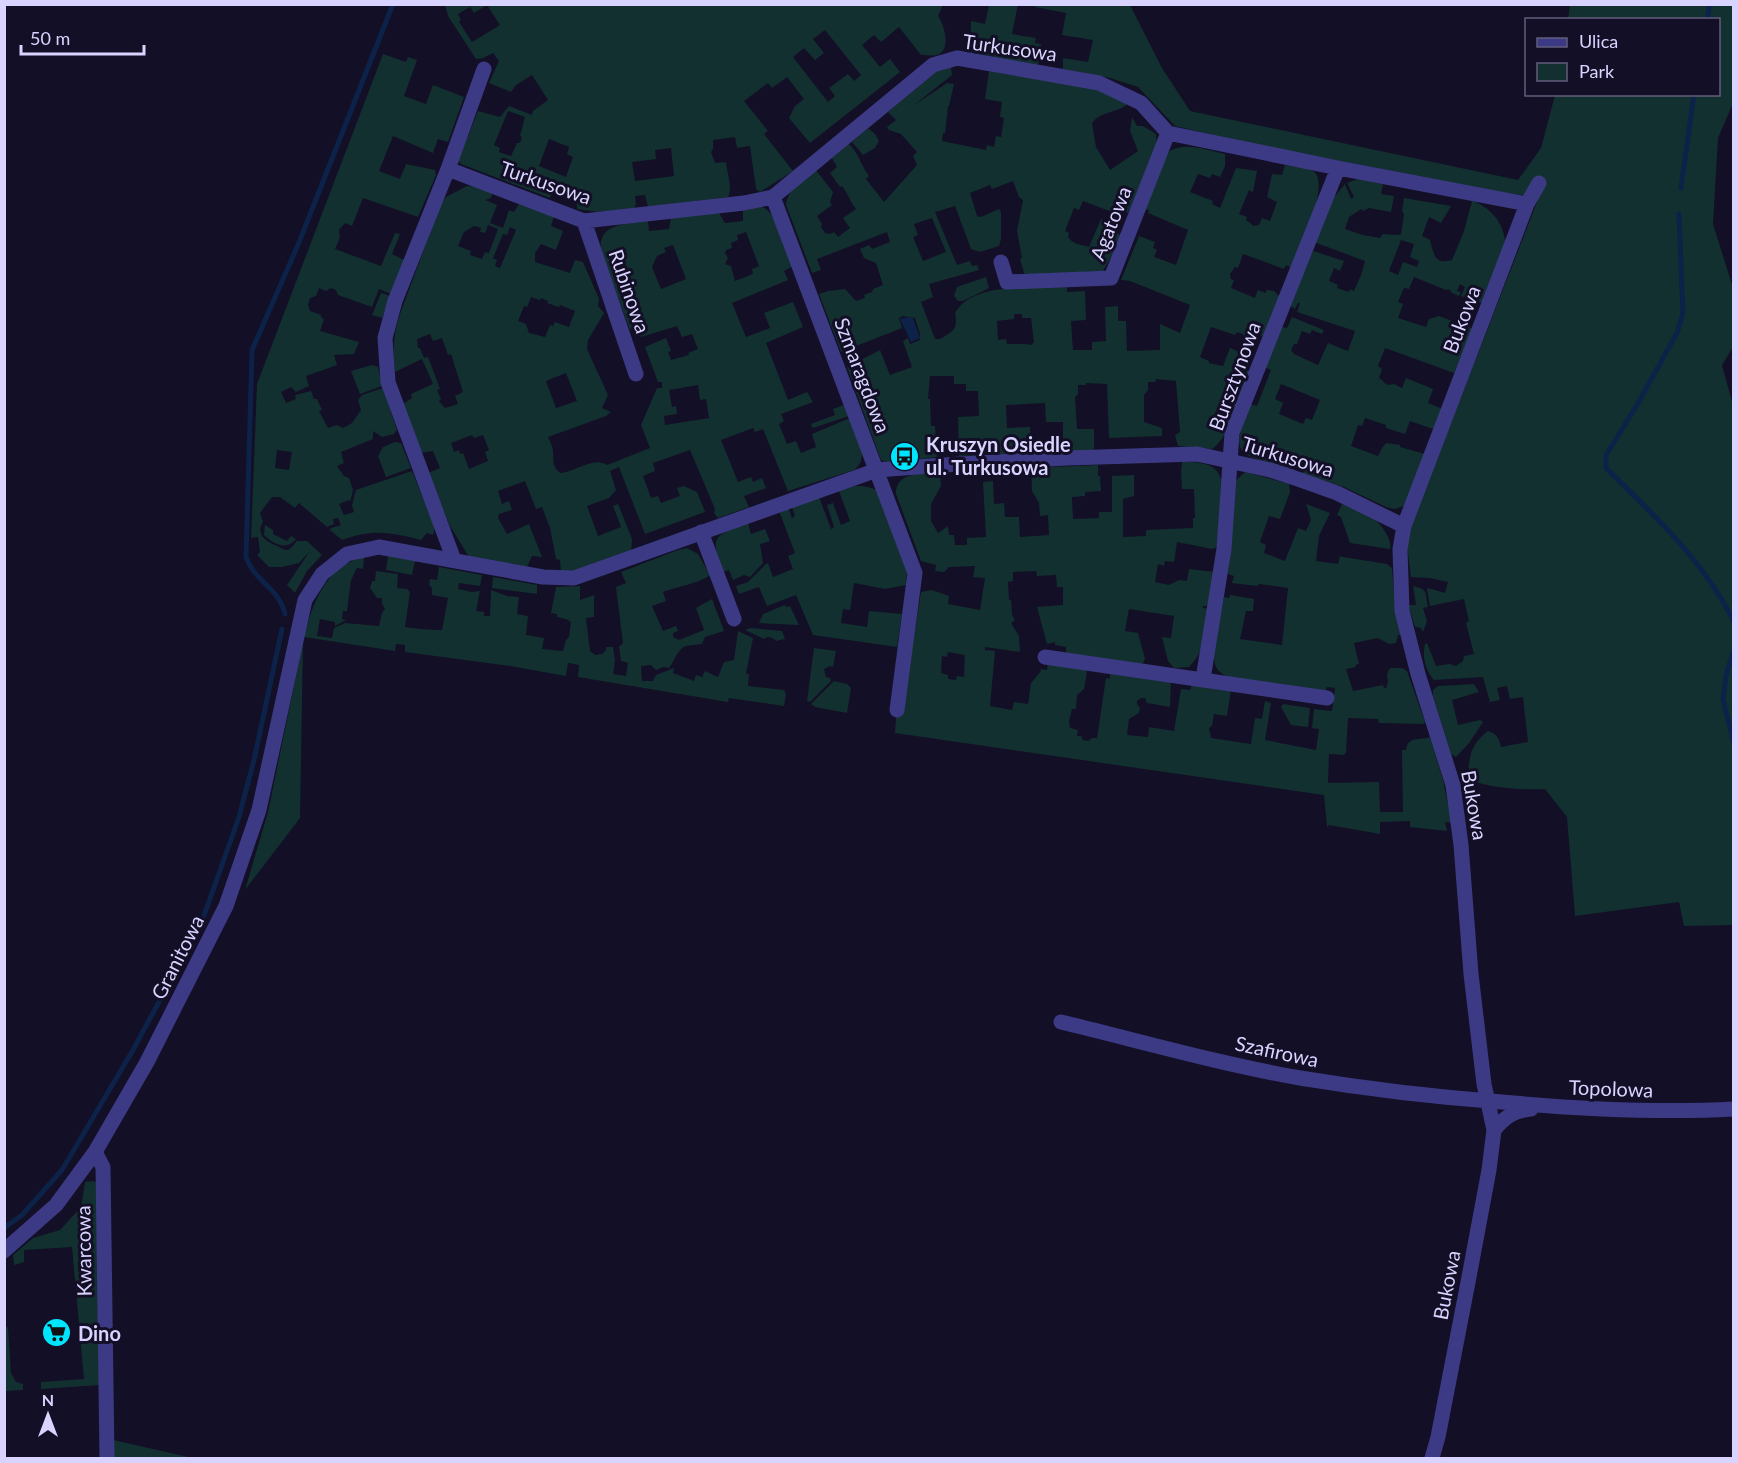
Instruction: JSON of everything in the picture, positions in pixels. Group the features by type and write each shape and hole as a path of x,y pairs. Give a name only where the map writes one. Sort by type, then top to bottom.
{"street":[{"name":"Turkusowa","path":"448,169 584,221 744,203 773,197 933,65 957,58 1099,82 1133,97 1168,133"},
{"path":"454,560 388,382 385,338 395,301 448,169 484,69"},
{"path":"1168,133 1527,204"},
{"name":"Agatowa","path":"1001,262 1007,282 1111,278 1168,133"},
{"name":"Bursztynowa","path":"1203,679 1224,549 1232,433 1338,168"},
{"name":"Bukowa","path":"1432,1458 1469,1277 1494,1130 1484,1084 1476,1018 1461,845 1453,785 1418,674 1402,610 1400,549 1404,525 1527,204 1539,183"},
{"name":"Szmaragdowa","path":"773,197 915,573 897,710"},
{"name":"Rubinowa","path":"584,221 636,374"},
{"name":"Turkusowa","path":"297,638 305,600 322,574 347,554 379,548 543,577 574,578 877,470 1067,458 1197,454 1270,470 1337,493 1404,525"},
{"path":"701,532 734,619"},
{"name":"Granitowa","path":"4,1251 56,1205 95,1152 147,1062 226,906 259,810 297,638"},
{"path":"1045,657 1326,698"},
{"name":"Szafirowa","path":"1061,1022 1298,1077 1373,1089 1488,1101"},
{"name":"Topolowa","path":"1488,1101 1548,1106 1681,1111 1734,1109"},
{"path":"1494,1130 1516,1111 1548,1106"},
{"name":"Kwarcowa","path":"95,1152 103,1167 106,1458"}],"green space":[{"path":"1018,4 1012,34 1036,38 1035,43 1041,44 1038,65 970,52 971,21 985,24 989,5"},
{"path":"1036,4 1130,5 1162,68 1190,111 1518,180 1541,148 1555,96 1720,96 1720,18 1568,18 1570,5 1733,5 1733,103 1718,138 1713,224 1734,291 1733,347 1722,365 1734,409 1733,925 1684,926 1679,902 1575,916 1567,817 1545,789 1506,788 1468,780 1471,753 1477,742 1488,731 1497,737 1501,747 1528,742 1523,697 1510,699 1507,686 1497,688 1500,700 1490,702 1483,677 1434,680 1425,663 1424,649 1427,643 1436,666 1449,664 1456,666 1463,661 1464,656 1474,654 1466,623 1469,621 1464,599 1430,606 1427,589 1445,593 1448,582 1411,577 1406,539 1539,197 1505,193 1257,145 1175,126 1138,87 1110,78 1063,69 1063,58 1088,62 1093,40 1062,35 1066,13 1035,7"},
{"path":"445,5 487,5 943,5 938,16 946,40 941,53 921,55 899,27 881,42 874,35 862,45 880,67 890,59 900,72 810,143 789,118 795,106 804,99 787,77 772,88 768,83 744,101 768,131 764,134 793,171 760,192 756,189 750,146 737,148 735,137 713,140 711,152 715,163 726,162 730,185 728,197 648,207 645,195 635,196 634,209 598,212 577,209 576,197 553,189 550,198 458,161 478,111 500,117 509,106 532,115 533,111 548,100 532,75 516,85 511,92 489,83 499,61 493,53 476,59 448,16","holes":["487,5 500,25 472,42 459,22 461,20 458,14 470,7 474,13","825,30 861,75 854,81 848,74 829,88 835,96 828,102 793,57 804,48 815,60 824,53 813,39","508,111 525,117 520,143 517,143 511,156 499,152 500,148 494,145","549,139 569,147 567,154 573,157 566,177 539,166","671,148 674,176 635,181 632,162 656,159 655,150"]},
{"path":"383,54 406,62 408,57 417,60 404,96 426,104 433,85 464,97 448,142 438,139 433,153 393,136 379,171 400,179 406,164 435,170 436,175 418,217 363,198 352,226 345,223 339,230 340,237 335,249 381,266 395,233 400,234 392,254 404,260 391,294 379,289 372,307 338,295 336,290 331,288 326,291 319,288 316,296 310,298 308,305 310,311 321,315 324,319 320,331 359,342 354,354 334,355 337,365 306,376 309,386 296,392 291,387 281,392 286,403 296,399 295,395 311,391 314,399 317,399 322,410 319,411 328,428 337,425 343,428 352,423 361,410 358,400 362,395 383,388 397,430 394,434 382,437 373,431 373,439 341,452 344,463 337,466 344,476 349,478 353,490 350,502 349,500 339,504 344,515 354,512 352,505 356,490 412,471 435,527 433,535 427,533 421,540 400,535 372,533 342,540 330,530 341,525 338,518 333,519 334,524 327,527 299,503 295,508 280,497 272,497 260,513 263,522 260,531 263,537 286,550 297,541 307,541 322,555 307,571 295,593 287,585 310,551 299,563 269,567 257,555 260,552 258,537 251,538 257,384","holes":["277,450 292,452 289,470 275,468"]},
{"path":"951,67 952,75 913,106 947,83 954,84 942,141 986,150 987,145 994,147 996,136 1001,137 1004,118 1000,117 1002,102 985,99 989,71 1096,89 1129,103 1100,116 1092,123 1096,147 1110,170 1138,151 1130,131 1132,117 1137,126 1143,126 1156,134 1157,147 1128,213 1121,211 1120,215 1083,201 1079,210 1074,208 1065,231 1069,233 1068,237 1077,244 1089,247 1101,219 1116,224 1114,230 1120,235 1103,271 1028,275 1024,273 1017,231 1023,200 1019,197 1013,181 992,189 990,185 970,193 977,216 981,217 999,209 1001,212 999,246 980,252 971,249 955,206 935,212 957,265 970,261 972,266 977,265 979,270 929,284 933,297 921,302 935,339 940,339 952,331 956,323 955,313 964,303 976,296 1006,288 1067,287 1067,292 1085,291 1086,320 1071,321 1073,350 1092,350 1092,342 1106,341 1105,307 1118,306 1118,321 1126,321 1127,351 1160,350 1160,324 1180,333 1190,305 1130,281 1121,280 1139,236 1155,242 1153,248 1157,250 1154,257 1176,265 1188,230 1143,209 1168,152 1188,147 1225,154 1225,166 1220,177 1212,174 1210,178 1198,174 1190,192 1213,201 1212,204 1220,208 1236,168 1257,171 1253,192 1249,190 1239,214 1247,217 1246,220 1254,226 1259,225 1262,218 1270,221 1277,202 1267,197 1272,174 1282,175 1285,165 1313,171 1318,178 1319,189 1312,218 1292,268 1286,265 1284,269 1243,254 1238,268 1235,267 1230,274 1231,279 1234,280 1231,288 1255,298 1258,290 1265,293 1267,290 1274,291 1280,297 1265,337 1258,334 1252,347 1243,341 1243,334 1237,332 1235,335 1211,327 1200,357 1209,363 1223,366 1230,348 1249,356 1245,367 1250,372 1229,425 1218,444 1212,449 1178,446 1175,435 1180,432 1176,381 1156,379 1155,382 1148,382 1148,390 1144,395 1144,422 1162,428 1162,436 1109,438 1107,384 1086,383 1086,385 1078,385 1078,394 1075,397 1077,429 1094,429 1094,448 1091,451 1050,453 1047,451 1046,441 1063,440 1063,422 1046,422 1045,403 1006,405 1007,428 1030,427 1031,453 987,455 986,440 983,441 984,455 959,456 958,417 979,416 978,391 966,391 966,384 954,384 954,376 930,376 928,399 930,399 931,426 935,426 937,457 887,463 881,460 847,367 880,350 890,375 912,367 903,341 908,338 910,344 920,340 915,318 903,316 899,318 902,328 841,352 819,294 845,289 856,301 865,298 864,295 883,285 876,263 864,258 860,249 869,245 872,249 890,242 887,232 817,259 821,270 812,273 786,205 793,189 816,170 833,192 830,202 832,205 817,216 822,224 821,227 825,233 834,232 838,237 850,228 843,218 856,209 842,186 840,187 830,173 837,167 832,158 849,144 869,176 866,179 884,202 917,165 913,156 917,152 901,134 887,127 896,120 888,112 936,72","holes":["932,218 946,252 923,261 913,237 918,235 914,224","1014,314 1022,314 1022,318 1031,318 1034,342 1031,345 1007,344 1006,339 998,340 997,321 1014,319"]},
{"path":"869,129 879,141 875,148 863,155 852,142"},
{"path":"1358,179 1383,184 1381,194 1394,196 1391,212 1361,209 1349,217 1345,229 1380,238 1383,234 1401,234 1404,198 1451,206 1441,223 1429,217 1422,236 1430,240 1438,259 1452,260 1464,231 1472,201 1491,212 1500,225 1505,239 1501,259 1482,303 1461,296 1465,287 1460,284 1457,291 1461,292 1459,296 1449,289 1446,290 1414,277 1409,289 1404,288 1398,302 1403,304 1398,318 1426,327 1429,319 1439,316 1474,329 1454,373 1385,348 1378,366 1382,369 1379,378 1386,384 1394,384 1402,388 1406,378 1433,389 1428,403 1443,409 1433,429 1410,421 1405,434 1365,418 1362,426 1358,425 1351,446 1378,456 1386,443 1400,445 1400,447 1425,454 1404,506 1394,509 1344,487 1303,474 1302,460 1295,458 1288,468 1248,456 1242,451 1240,444 1240,435 1249,404 1257,406 1271,370 1264,367 1282,327 1287,328 1292,317 1324,330 1322,334 1312,330 1310,334 1302,331 1297,344 1294,344 1291,350 1294,354 1318,365 1328,343 1348,351 1355,331 1297,312 1300,303 1295,309 1289,305 1313,251 1344,261 1340,271 1334,268 1329,281 1338,285 1337,288 1349,292 1350,289 1354,291 1365,261 1314,242 1330,202 1345,184 1351,199 1354,197 1347,183","holes":["1401,240 1414,244 1410,257 1419,261 1417,267 1403,262 1398,275 1389,271","1281,384 1320,400 1312,420 1306,418 1303,424 1279,414 1283,403 1275,399"]},
{"path":"467,186 481,187 493,192 491,198 485,200 497,205 490,223 503,228 509,210 514,212 519,204 554,217 551,226 563,231 556,250 541,244 535,253 535,262 570,273 575,260 583,262 599,299 598,306 604,313 588,340 587,349 608,395 602,408 611,412 606,416 548,437 554,465 560,473 590,463 607,465 650,448 641,425 657,388 662,388 662,382 658,382 645,347 666,338 671,351 668,352 671,360 689,355 688,353 698,349 692,334 682,337 677,326 641,337 637,326 630,330 601,251 604,234 616,226 648,221 649,231 669,229 671,218 719,213 725,223 743,221 743,209 757,207 767,210 777,224 793,266 784,271 788,280 732,303 746,337 770,328 764,313 793,302 803,327 766,343 788,400 807,392 813,402 781,414 784,421 779,424 787,444 796,441 801,453 816,447 812,434 850,418 861,446 859,465 854,470 788,491 763,429 755,432 753,428 721,440 738,482 751,477 753,482 762,478 766,488 744,496 749,507 718,518 690,450 653,463 655,471 643,476 651,498 658,496 661,503 680,496 677,488 684,486 697,492 705,512 645,534 619,467 610,471 616,490 609,498 587,506 598,536 621,527 613,506 618,504 632,539 631,554 585,570 561,572 560,560 556,559 550,528 542,507 536,509 525,481 498,491 502,504 509,501 512,510 499,514 498,518 507,534 529,524 542,557 532,556 527,567 469,557 450,526 428,473 440,468 433,451 420,453 403,404 412,398 411,394 433,384 422,359 395,372 394,364 394,343 398,321 441,204 446,197","holes":["488,225 498,229 489,253 485,252 482,259 470,255 471,251 458,246 464,232 474,226 481,228 480,232 485,233","510,227 516,230 500,268 495,266 497,260 493,258 503,234 507,235","746,232 759,266 752,269 753,274 735,281 731,266 725,264 728,258 725,253 726,250 732,248 731,243 738,240 737,235","673,245 686,279 661,289 652,267 657,256 666,252 664,248","531,297 540,300 541,298 548,301 547,303 575,311 569,327 555,322 553,326 550,325 545,337 529,333 526,324 518,321 524,306 527,307","430,334 433,341 442,338 448,355 451,354 463,392 455,396 458,404 445,408 439,401 441,399 437,390 440,389 428,357 424,358 418,348 417,339","566,373 577,401 556,408 546,381","698,385 700,400 706,399 709,418 665,425 664,416 677,414 676,406 672,407 669,390","472,435 474,438 483,435 489,450 485,452 488,461 469,469 463,453 460,454 459,450 454,452 451,443"]},
{"path":"986,277 989,288 963,301 958,301 954,296 957,287"},
{"path":"381,293 390,296 382,318 372,315"},
{"path":"372,365 378,367 382,386 360,394 351,371"},
{"path":"844,405 849,416 813,428 811,424 835,415 833,409"},
{"path":"395,442 401,443 411,468 386,477 378,456 383,447"},
{"path":"1182,462 1206,464 1219,474 1221,480 1218,547 1212,549 1177,542 1174,562 1165,561 1164,566 1158,564 1155,582 1169,585 1179,580 1187,581 1189,569 1215,572 1210,606 1203,606 1203,608 1210,609 1204,640 1195,661 1189,667 1174,668 1168,661 1162,637 1171,638 1174,616 1129,609 1125,631 1138,633 1145,659 1142,665 1066,653 1066,647 1055,645 1055,642 1047,644 1037,607 1063,605 1063,587 1057,587 1056,575 1037,576 1036,571 1013,572 1013,581 1008,582 1009,600 1011,600 1012,615 1015,620 1011,623 1019,636 1020,652 985,647 985,650 995,651 990,706 1012,710 1014,702 1028,704 1031,683 1041,671 1040,669 1047,670 1048,663 1085,669 1087,672 1084,689 1077,695 1076,709 1072,709 1069,722 1070,728 1078,730 1077,736 1081,736 1083,740 1097,738 1106,678 1110,679 1110,673 1171,681 1170,707 1147,703 1145,698 1141,698 1137,701 1140,708 1139,713 1129,719 1127,735 1148,737 1149,727 1174,731 1181,689 1190,690 1192,684 1231,690 1227,716 1214,714 1212,726 1209,728 1211,738 1251,744 1255,718 1262,719 1265,701 1271,703 1265,740 1316,750 1319,729 1312,728 1314,709 1332,711 1335,688 1327,687 1325,692 1228,677 1217,669 1214,659 1224,597 1229,598 1230,595 1254,599 1253,611 1246,611 1240,639 1282,645 1288,588 1232,583 1234,576 1228,574 1234,482 1245,472 1289,484 1290,492 1280,519 1269,516 1260,542 1266,545 1264,553 1285,561 1298,528 1306,531 1311,520 1306,504 1330,513 1319,536 1316,561 1338,564 1340,556 1387,564 1392,568 1395,606 1401,635 1398,635 1396,643 1389,644 1378,638 1354,643 1359,664 1346,669 1353,691 1383,685 1386,688 1390,668 1402,668 1407,671 1425,722 1424,724 1379,723 1378,719 1348,718 1346,752 1344,755 1329,754 1328,783 1379,782 1380,812 1403,812 1402,750 1406,750 1412,740 1430,737 1443,780 1452,823 1445,822 1447,831 1410,827 1410,821 1380,822 1380,834 1329,825 1327,827 1324,795 895,733 896,717 901,717 921,592 932,590 949,596 948,604 980,610 985,578 973,577 975,566 949,567 944,572 935,571 936,565 921,561 896,494 900,481 912,475 940,472 941,486 931,504 931,521 938,533 948,526 949,535 954,535 955,545 967,545 967,538 986,537 983,482 993,481 994,504 1004,503 1005,517 1019,517 1020,537 1049,535 1048,515 1040,516 1039,503 1032,491 1031,468 1098,465 1101,491 1085,492 1085,496 1072,497 1073,519 1099,518 1099,512 1112,512 1112,476 1134,475 1134,496 1123,499 1123,537 1146,536 1146,530 1193,528 1194,489 1182,489","holes":["948,652 965,655 964,677 957,676 956,680 948,679 948,675 941,673 942,656 947,657"]},
{"path":"853,486 870,487 879,492 907,570 906,585 885,589 854,583 850,610 843,609 841,623 867,627 869,611 902,614 897,647 813,635 796,595 767,606 759,587 739,594 736,586 748,582 768,563 773,577 793,569 788,556 795,553 779,511 788,507 792,518 795,516 792,507 819,497 831,529 834,527 827,505 833,503 841,525 850,521 839,491"},
{"path":"1342,504 1375,519 1388,537 1390,549 1350,543 1341,517 1337,515"},
{"path":"748,523 751,534 765,529 770,541 760,544 763,563 750,577 744,575 733,580 729,570 723,572 716,544 721,534"},
{"path":"265,525 273,530 273,534 287,541 291,536 296,539 288,545 280,545 264,535"},
{"path":"687,548 698,554 710,575 695,583 663,592 666,601 652,606 663,631 676,626 678,631 673,633 673,637 679,640 704,630 696,608 712,599 724,631 705,637 702,644 683,647 669,668 663,667 656,670 651,665 641,666 642,681 653,681 656,675 674,668 673,673 694,681 696,675 702,677 705,671 718,677 724,662 734,660 738,631 753,638 746,674 749,674 748,686 784,690 786,694 784,706 729,698 728,702 578,677 579,665 568,663 566,676 405,652 405,645 396,644 395,651 304,637 316,601 329,579 348,563 360,558 364,558 363,569 357,568 351,580 347,611 343,611 342,619 346,620 335,626 335,622 320,619 317,636 332,638 334,628 345,623 379,626 385,609 382,598 377,598 370,588 372,581 375,581 376,571 398,574 397,588 407,589 410,592 405,627 442,630 448,598 432,595 432,588 429,585 430,579 437,580 439,567 482,575 480,586 459,583 458,589 480,591 476,611 484,612 484,616 490,616 491,590 507,596 519,597 517,614 528,616 526,635 544,638 542,649 563,651 569,637 571,622 551,613 556,587 580,586 580,600 594,595 594,617 586,618 590,651 595,655 602,654 606,647 613,647 615,661 613,674 626,676 628,663 621,661 619,647 623,643 616,587 626,583 621,572"},
{"path":"388,556 415,561 412,575 386,570"},
{"path":"493,577 537,585 537,594 492,588"},
{"path":"1413,586 1424,590 1426,594 1428,607 1423,608 1427,621 1423,632 1421,628 1415,627 1408,605 1416,605"},
{"path":"785,605 790,606 799,625 757,623 763,614"},
{"path":"751,628 782,631 785,639 776,641 767,637 764,639 745,630"},
{"path":"303,642 300,818 245,890 268,812"},
{"path":"814,648 836,651 833,667 824,669 826,677 831,681 810,702 807,701"},
{"path":"834,681 847,684 851,688 847,713 815,707 811,704"},
{"path":"1474,684 1479,692 1452,700 1458,725 1480,720 1483,722 1456,757 1451,754 1433,690 1438,686"},
{"path":"1283,704 1310,708 1308,727 1291,725 1281,707"},
{"path":"85,1182 97,1183 101,1385 41,1389 41,1382 84,1379 72,1247 24,1250 24,1262 14,1265 13,1255 33,1238 60,1230 81,1207"},
{"path":"8,1327 11,1373 16,1382 23,1384 23,1390 5,1391 4,1328"},
{"path":"113,1440 193,1458 113,1458"}],"water":[{"path":"913,318 920,338 911,342 900,319"}],"waterway":[{"path":"285,614 277,597 254,572 246,557 252,350 298,245 393,4"},
{"path":"1707,18 1710,4"},
{"path":"1681,188 1694,96"},
{"path":"1679,214 1683,313 1677,333 1606,455 1606,468 1660,521 1693,559 1722,600 1734,622"},
{"path":"4,1228 22,1215 62,1170 133,1050 201,924 239,817 254,760 282,629"},
{"path":"1734,650 1726,675 1723,699 1734,744"}],"place":[{"name":"Kruszyn Osiedle ul. Turkusowa","path":"905,456"},
{"name":"Dino","path":"57,1333"}]}
